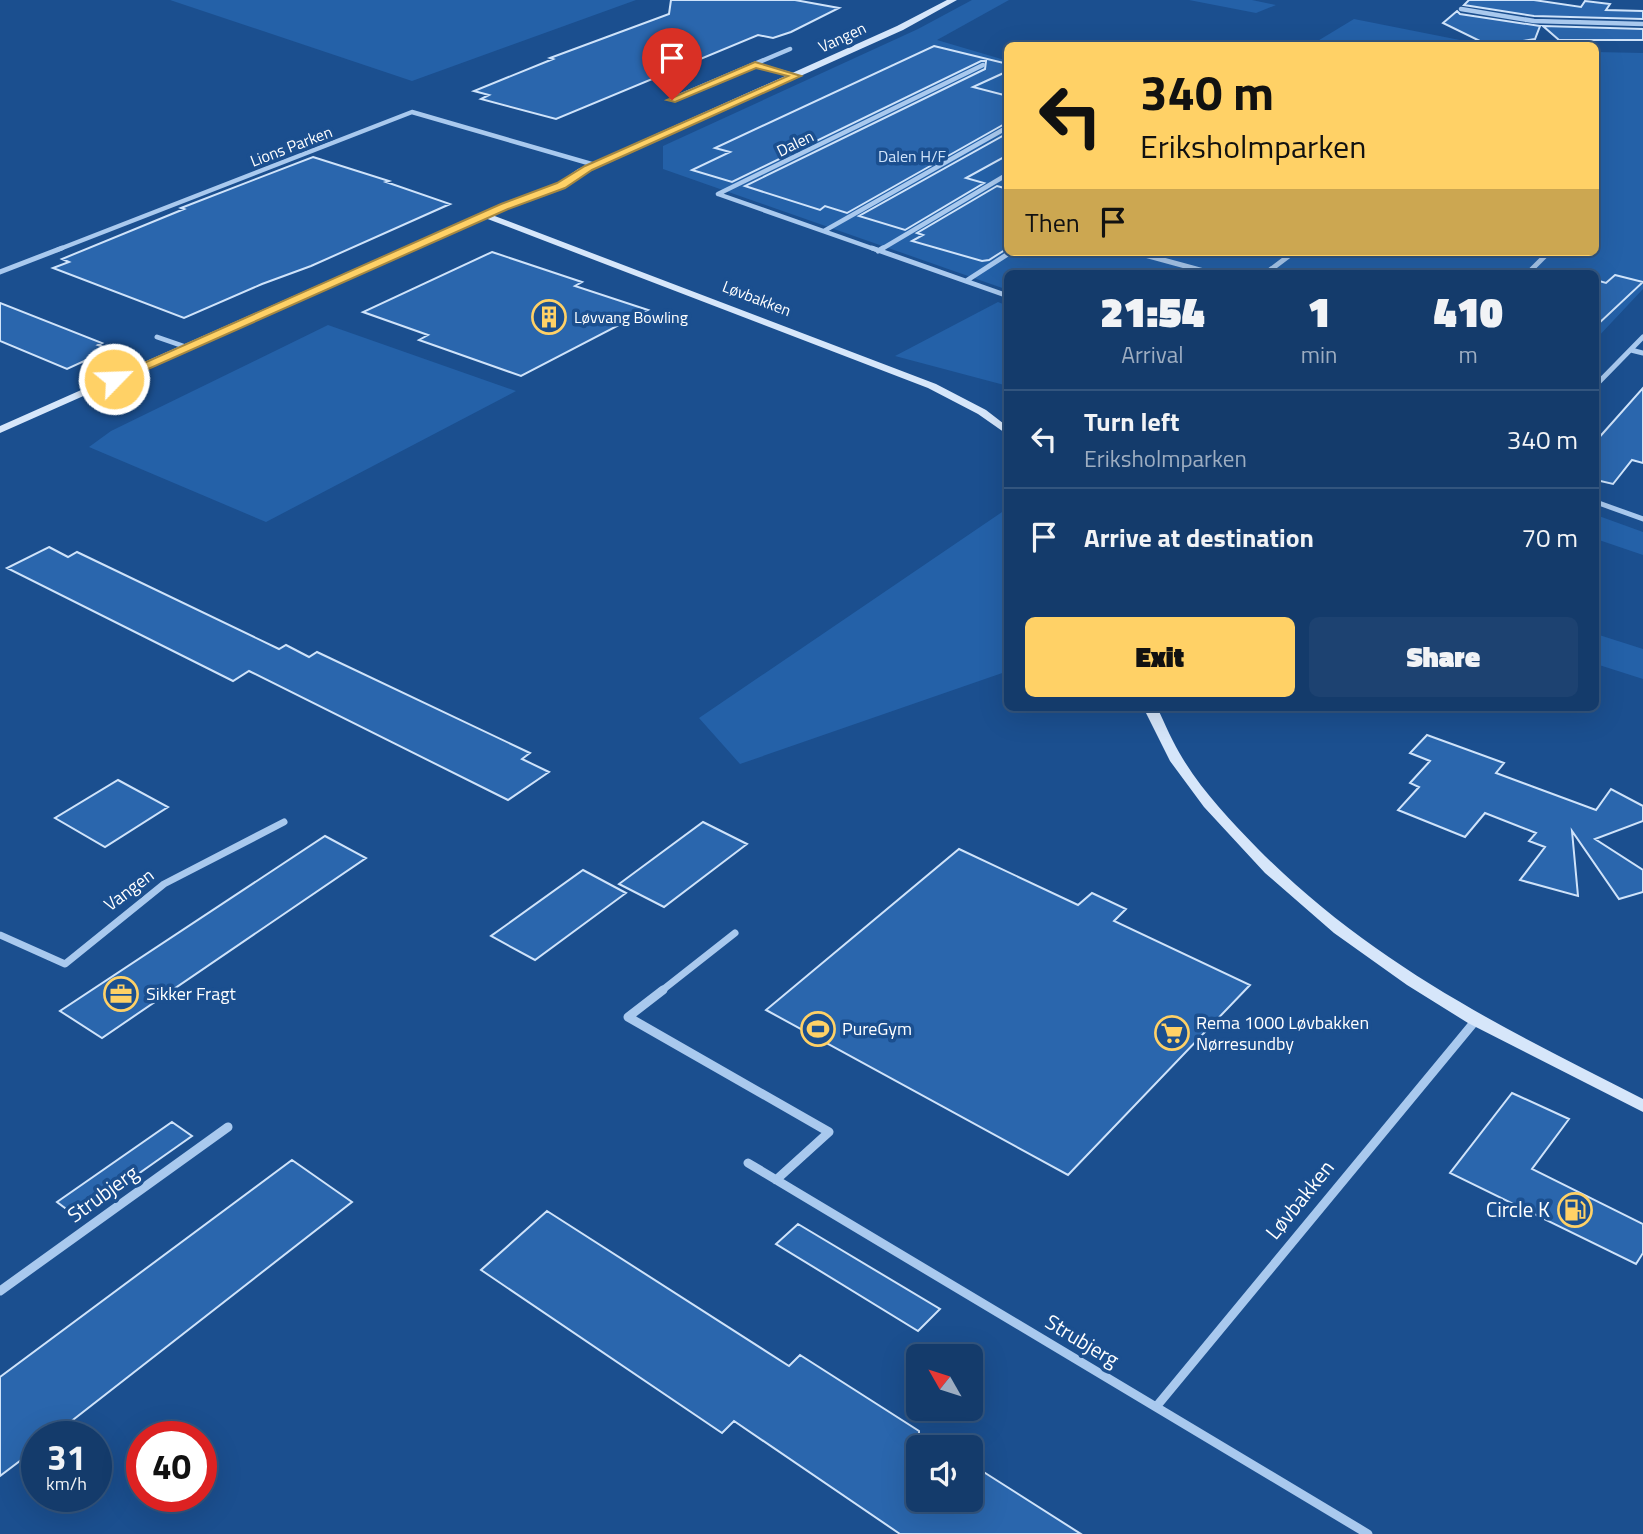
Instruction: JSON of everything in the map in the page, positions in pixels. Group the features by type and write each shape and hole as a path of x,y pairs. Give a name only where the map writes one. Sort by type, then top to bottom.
{"street":[{"name":"Vangen","path":"0,430 504,206 561,186 592,167 900,29 953,0"},
{"path":"1461,9 1534,21 1643,24"},
{"path":"672,100 790,50"},
{"path":"755,65 796,76"},
{"name":"Dalen","path":"983,65 718,194 1004,295"},
{"name":"Lions Parken","path":"0,272 412,112 592,167"},
{"path":"824,231 1004,129"},
{"path":"878,251 1004,176"},
{"name":"Løvbakken","path":"485,215 932,386 982,412 1004,429"},
{"path":"966,281 1005,256"},
{"path":"1149,256 1200,270"},
{"path":"1270,270 1289,256"},
{"path":"1531,270 1545,256"},
{"path":"157,337 186,347"},
{"path":"1599,382 1643,337"},
{"path":"1631,350 1643,353"},
{"path":"1599,503 1643,519"},
{"path":"1152,711 1181,766 1237,837 1283,881 1349,937 1476,1020 1643,1106"},
{"name":"Vangen","path":"0,935 65,964 164,884 284,822"},
{"path":"735,933 628,1017 829,1132 776,1180"},
{"name":"Løvbakken","path":"1156,1408 1476,1020"},
{"name":"Strubjerg","path":"0,1292 228,1127"},
{"name":"Strubjerg","path":"748,1163 1368,1534"}],"green space":[{"path":"170,0 636,0 412,81"},
{"name":"Dalen H/F","path":"972,0 1009,0 937,40 1004,60 1004,256 1599,256 1599,52 1643,53 1643,289 1599,336 1599,270 1004,270 1004,289 663,169 663,146 918,29"},
{"path":"1189,0 1252,0 1276,5 1256,13"},
{"path":"1354,19 1470,42 1316,42"},
{"path":"998,302 1004,304 1004,385 895,356"},
{"path":"328,325 516,391 266,522 89,447 111,431"},
{"path":"1004,511 1004,672 740,764 699,718"},
{"path":"1599,516 1643,532 1643,555 1599,540"},
{"path":"1599,635 1643,649 1643,679 1599,665"}],"building":[{"path":"671,0 795,0 839,8 791,32 773,38 758,35 556,119 481,99 489,95 474,91 553,59 550,58 669,14"},
{"path":"1469,0 1534,0 1581,7 1585,1 1610,4 1606,10 1643,11 1643,19 1534,16 1464,5"},
{"path":"1457,11 1460,14 1540,26 1535,39 1482,42 1443,23"},
{"path":"1543,26 1643,29 1643,40 1559,40"},
{"path":"934,46 1004,63 1004,73 973,87 1004,95 1004,124 847,213 825,206 820,210 745,186 985,69 986,61 981,61 732,182 692,170 730,152 715,148"},
{"path":"1004,135 1004,157 966,178 984,183 905,230 859,216"},
{"path":"313,157 450,204 311,266 184,318 53,268 69,262 62,259 184,209 181,208"},
{"path":"997,186 1004,188 1004,251 989,260 982,261 912,241 923,235 917,233"},
{"name":"Løvvang Bowling","path":"492,252 582,282 575,286 648,310 521,376 419,340 428,335 363,312"},
{"path":"1615,275 1643,282 1599,323 1599,281 1606,283"},
{"path":"0,303 102,343 98,345 104,347 99,350 104,352 67,369 0,341"},
{"path":"1643,388 1643,463 1632,460 1613,484 1599,481 1599,438"},
{"path":"49,547 68,557 77,552 279,649 286,645 309,657 317,652 530,753 522,759 549,772 508,800 249,671 233,681 7,568"},
{"path":"1427,735 1504,763 1496,773 1596,810 1611,789 1643,806 1643,821 1595,839 1643,870 1643,892 1619,899 1572,831 1578,896 1520,880 1545,847 1529,841 1536,833 1485,813 1465,837 1398,810 1419,787 1410,783 1430,761 1410,753"},
{"path":"118,780 168,807 105,847 55,818"},
{"path":"703,822 747,844 664,907 619,884"},
{"path":"325,836 366,858 102,1038 60,1011"},
{"path":"959,849 1078,905 1092,893 1126,909 1114,921 1250,985 1068,1175 766,1010"},
{"path":"583,870 626,893 535,960 491,936"},
{"path":"1512,1093 1569,1119 1532,1169 1643,1224 1643,1253 1636,1264 1450,1173"},
{"path":"172,1122 192,1136 77,1217 57,1202"},
{"path":"292,1160 352,1202 71,1421 21,1421 21,1460 0,1476 0,1377"},
{"path":"547,1211 789,1366 800,1355 919,1431 919,1435 906,1435 906,1512 983,1512 983,1472 1081,1534 900,1534 734,1421 722,1433 481,1270"},
{"path":"798,1224 940,1309 918,1331 776,1244"}],"place":[{"name":"Løvvang Bowling","path":"549,317"},
{"name":"Sikker Fragt","path":"121,994"},
{"name":"PureGym","path":"818,1029"},
{"name":"Rema 1000 Løvbakken Nørresundby","path":"1172,1033"},
{"name":"Circle K","path":"1575,1210"}],"route":[{"path":"114,379 504,206 561,186 589,168 796,76 755,65 672,100"}]}
